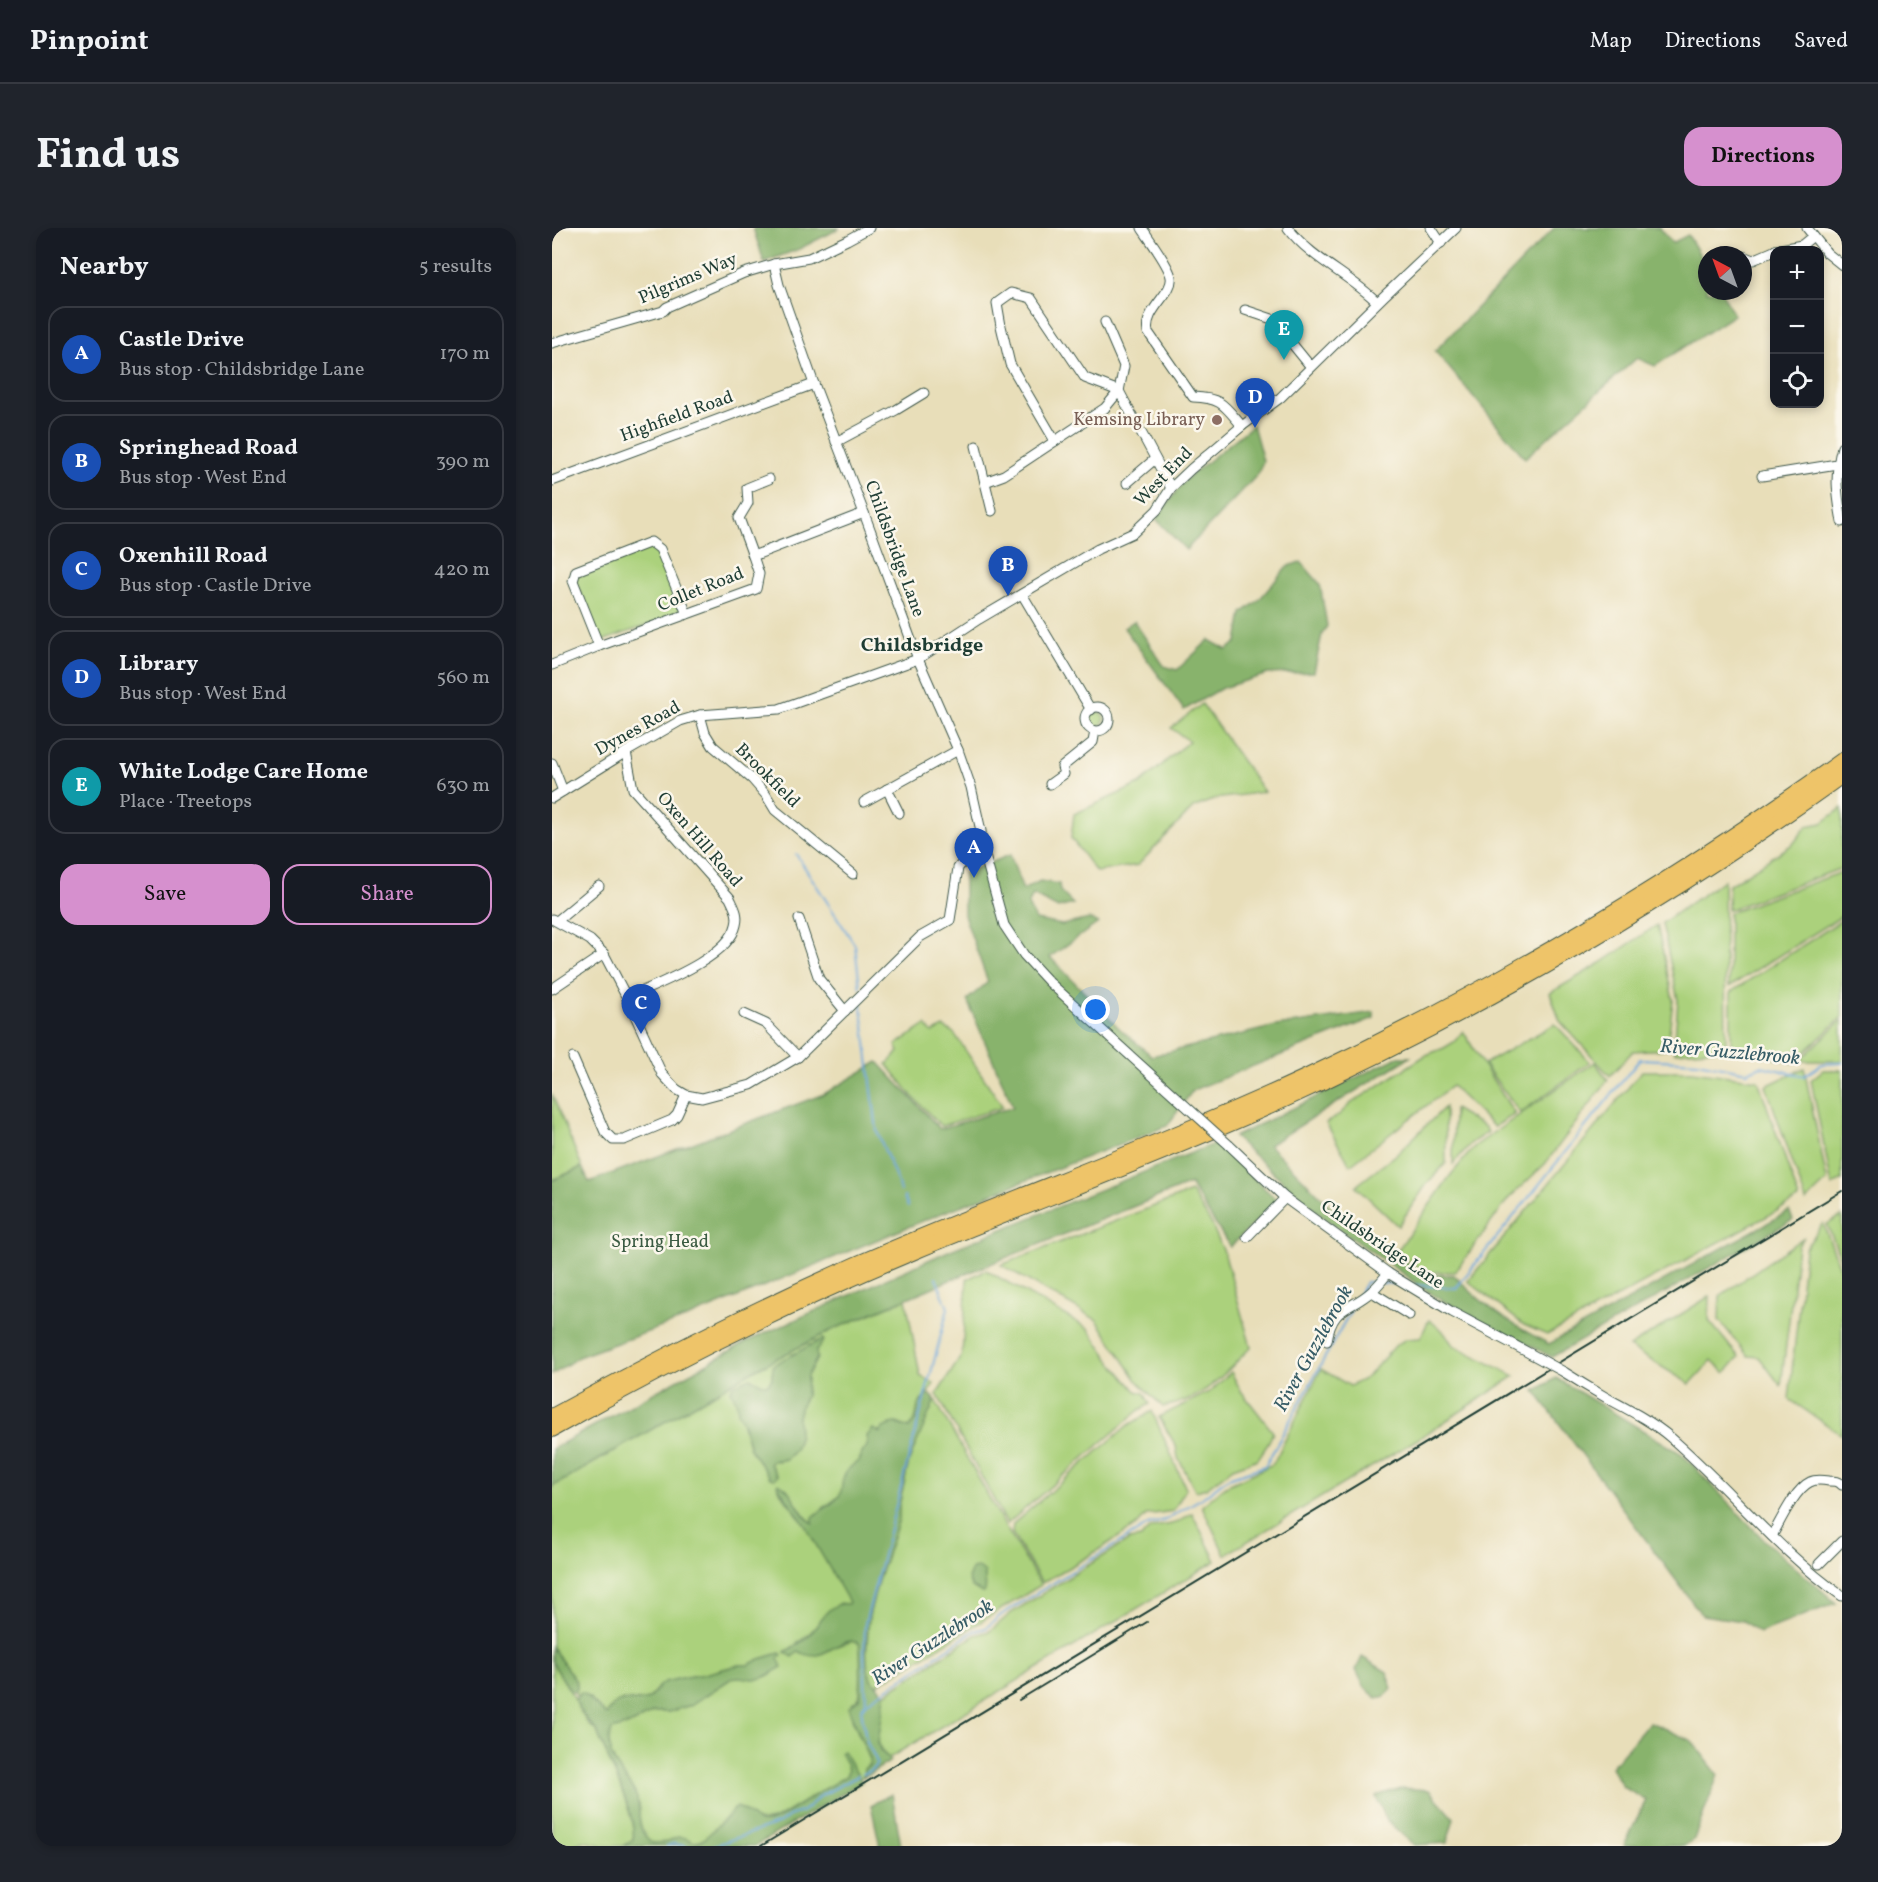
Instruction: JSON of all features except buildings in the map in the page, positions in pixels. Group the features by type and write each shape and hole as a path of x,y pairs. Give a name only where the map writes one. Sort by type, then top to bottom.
{"highway":[{"path":"552,1416 683,1346 824,1278 949,1225 1187,1130 1303,1078 1407,1027 1509,973 1621,908 1721,844 1842,760"},
{"path":"552,1430 676,1363 814,1296 912,1253 1178,1147 1286,1099 1409,1040 1531,974 1627,918 1750,839 1842,776"}],"street":[{"name":"Pilgrims Way","path":"552,343 663,310 744,273 774,264 809,258 868,228"},
{"path":"1142,228 1168,269 1171,278 1170,285 1148,320 1148,332 1193,397 1210,398 1223,404 1242,426"},
{"path":"1288,228 1299,242 1366,291 1377,302"},
{"path":"1431,228 1441,243"},
{"name":"West End","path":"918,659 979,619 1098,549 1133,533 1157,510 1171,489 1242,426 1280,398 1456,228"},
{"path":"1807,228 1827,253 1842,266"},
{"path":"1798,246 1813,236"},
{"path":"1752,260 1770,253"},
{"name":"Childsbridge Lane","path":"774,264 779,285 814,384 918,659 958,750 971,787 982,845 1004,925 1024,955 1066,998 1285,1198 1388,1273 1452,1312 1564,1372 1638,1415 1667,1435 1823,1583 1842,1596"},
{"path":"1055,441 1010,364 997,303 1011,293 1031,298 1085,378 1119,392 1171,489"},
{"path":"1245,310 1272,319 1311,367"},
{"path":"985,482 1004,475 1105,408 1119,392 1124,366 1105,322"},
{"name":"Highfield Road","path":"552,481 814,384"},
{"path":"836,442 924,393"},
{"path":"976,446 992,511"},
{"path":"1842,447 1837,464 1836,483 1842,522"},
{"path":"1126,483 1155,459"},
{"path":"1762,477 1837,464"},
{"path":"753,556 739,518 748,504 747,488 769,479"},
{"name":"Collet Road","path":"552,665 756,589 759,574 753,556 864,513"},
{"path":"599,646 573,581 576,571 651,542 660,549 687,615"},
{"path":"1022,594 1090,710"},
{"name":"Dynes Road","path":"552,798 680,721 700,716 779,709 918,659"},
{"path":"1100,708 1108,716 1108,724 1095,731 1088,727 1085,721 1090,710 1100,708"},
{"name":"Brookfield","path":"700,716 712,746 735,763 752,780 766,795 775,810 853,873"},
{"path":"1050,784 1064,774 1062,768 1093,742 1095,731"},
{"path":"864,802 958,750"},
{"name":"Oxen Hill Road","path":"626,752 633,789 730,898 737,917 731,937 717,951 678,975 627,998"},
{"path":"552,763 563,791"},
{"path":"887,789 899,813"},
{"path":"599,886 555,920 590,940 604,954 662,1074 670,1084 686,1095 702,1098 747,1087 798,1057 920,937 950,920 958,868 982,845"},
{"path":"799,919 819,980 845,1011"},
{"path":"552,989 604,954"},
{"path":"744,1014 766,1024 798,1057"},
{"path":"573,1058 605,1132 613,1140 624,1140 672,1119 677,1115 686,1095"},
{"path":"1247,1237 1285,1198"},
{"path":"1328,1341 1329,1327 1337,1315 1372,1292 1388,1273"},
{"path":"1372,1292 1409,1315"},
{"path":"1772,1536 1791,1503 1809,1482 1821,1480 1838,1482 1842,1485"},
{"path":"1819,1564 1842,1541"}],"green space":[{"path":"753,228 840,228 799,249 764,262"},
{"path":"1554,228 1660,228 1672,243 1688,235 1698,252 1698,300 1726,300 1734,315 1655,366 1637,358 1525,458 1435,351"},
{"path":"1253,425 1263,461 1258,474 1186,550 1156,519 1185,480"},
{"path":"650,545 658,551 683,613 599,642 576,581 578,573"},
{"path":"1301,562 1320,584 1327,626 1322,634 1314,672 1268,674 1222,688 1184,710 1124,628 1134,621 1164,666 1177,670 1209,640 1227,650 1237,642 1242,613 1258,601 1288,566"},
{"path":"1202,704 1264,792 1215,799 1193,808 1138,865 1096,872 1071,838 1074,814 1140,784 1189,741 1171,728"},
{"path":"1094,712 1100,712 1104,719 1100,726 1094,726 1090,722 1090,716"},
{"path":"1842,808 1842,868 1728,910 1729,885 1793,844 1807,826 1822,823"},
{"name":"Spring Head","path":"1010,855 1023,890 1040,881 1059,884 1060,891 1073,904 1058,908 1033,895 1028,905 1036,920 1062,925 1090,919 1098,923 1050,957 1119,1028 1152,1056 1276,1026 1374,1012 1374,1018 1193,1090 1167,1126 942,1213 689,1317 578,1357 552,1375 552,1181 582,1167 589,1182 824,1094 878,1062 940,1129 1013,1107 967,1000 988,982 964,915 964,873"},
{"path":"1842,872 1842,916 1729,987 1729,913"},
{"path":"1724,880 1726,1049 1674,1052 1678,1000 1662,923"},
{"path":"1842,920 1842,1017 1793,1063 1731,1047 1731,992"},
{"path":"1657,925 1673,1000 1667,1049 1633,1051 1610,1076 1560,1021 1550,993 1601,963"},
{"path":"1842,1020 1842,1061 1799,1061"},
{"path":"1555,1024 1590,1062 1520,1113 1484,1064"},
{"path":"926,1025 932,1033 944,1027 954,1033 1003,1107 941,1126 912,1096 887,1064 899,1052 896,1045"},
{"path":"1463,1031 1515,1114 1494,1127 1452,1086 1350,1165 1326,1123 1338,1116 1350,1104 1426,1055 1454,1042"},
{"path":"1398,1057 1410,1057 1269,1145 1338,1214 1425,1275 1454,1275 1499,1314 1549,1344 1789,1211 1793,1220 1552,1357 1436,1297 1325,1219 1234,1137"},
{"path":"1595,1062 1608,1080 1545,1164 1509,1198 1455,1272 1425,1272 1397,1251 1450,1176 1475,1146"},
{"path":"1804,1068 1827,1181 1806,1201 1766,1086"},
{"path":"1823,1070 1842,1070 1842,1180 1832,1186 1811,1080"},
{"path":"1642,1071 1692,1071 1758,1080 1799,1199 1547,1335 1524,1325 1468,1281"},
{"path":"552,1094 582,1167 552,1180"},
{"path":"1445,1107 1446,1163 1426,1185 1398,1226 1356,1186 1397,1154"},
{"path":"1454,1109 1485,1127 1488,1132 1471,1143 1453,1164"},
{"path":"1216,1143 1277,1200 1230,1247 1190,1184 834,1329 756,1369 552,1487 552,1449 748,1341 953,1249"},
{"path":"1191,1192 1211,1223 1224,1252 1251,1347 1221,1377 1202,1392 1163,1407 1138,1382 1097,1320 1001,1265"},
{"path":"1842,1216 1842,1262 1827,1224"},
{"path":"1823,1223 1842,1273 1842,1435 1789,1399 1805,1249"},
{"path":"1804,1237 1798,1246 1781,1386 1759,1357 1748,1356 1719,1320 1720,1296"},
{"path":"986,1270 1089,1329 1109,1359 1136,1391 1144,1393 1150,1404 1138,1411 1007,1524 937,1394 962,1355 967,1279"},
{"path":"1710,1296 1709,1321 1739,1357 1725,1373 1712,1360 1690,1384 1629,1347"},
{"path":"906,1299 920,1376 934,1383 920,1403 909,1428 897,1423 891,1424 867,1440 869,1444 848,1474 841,1494 822,1509 813,1523 805,1516 787,1489 778,1489 803,1522 849,1602 848,1604 840,1603 807,1635 785,1652 802,1653 854,1641 859,1643 860,1694 858,1699 852,1703 852,1719 871,1762 864,1769 863,1776 860,1778 840,1753 847,1767 846,1776 777,1818 759,1821 734,1809 713,1832 701,1841 692,1843 679,1837 665,1843 653,1843 643,1832 635,1793 611,1755 609,1738 612,1730 634,1723 653,1712 669,1712 691,1705 732,1678 760,1678 772,1674 777,1658 781,1655 780,1653 760,1659 748,1665 738,1665 665,1682 649,1699 620,1701 606,1715 587,1696 580,1693 577,1696 574,1691 577,1688 575,1680 552,1647 552,1487 756,1369 834,1329","holes":["822,1339 807,1376 806,1396 798,1417 799,1438 795,1450 786,1459 771,1460 770,1464 777,1476 767,1473 750,1449 735,1398 750,1378 763,1385 768,1384 772,1378 773,1365"]},
{"path":"1429,1320 1442,1330 1453,1345 1515,1376 1421,1437 1225,1555 1202,1506 1226,1486 1273,1464 1321,1369 1350,1386 1366,1378 1396,1345 1406,1339 1420,1338"},
{"path":"824,1340 816,1351 817,1358 807,1376 806,1396 798,1417 799,1438 795,1450 786,1459 771,1461 770,1464 777,1476 774,1479 770,1478 750,1449 731,1390 733,1385 751,1378 768,1384 772,1378 773,1365"},
{"path":"1231,1372 1241,1391 1273,1432 1258,1459 1233,1468 1206,1488 1196,1491 1178,1458 1176,1446 1159,1417 1211,1391"},
{"path":"1556,1378 1682,1454 1765,1541 1836,1603 1759,1633 1743,1621 1702,1615 1535,1391"},
{"path":"929,1394 934,1398 934,1402 909,1461 899,1506 899,1519 869,1616 866,1648 868,1670 871,1679 885,1695 878,1743 880,1750 891,1761 864,1777 864,1769 870,1765 870,1759 849,1710 849,1707 860,1697 859,1643 844,1642 815,1656 799,1651 793,1657 785,1652 807,1638 831,1609 849,1602 803,1522 777,1485 778,1483 784,1486 803,1514 813,1523 813,1517 839,1496 844,1476 848,1469 860,1459 867,1445 867,1436 873,1429 880,1433 883,1428 894,1423 909,1428 916,1419 918,1405"},
{"path":"934,1398 1005,1526 1041,1585 877,1685 871,1679 866,1661 869,1616 899,1519 899,1506 909,1461"},
{"path":"1152,1411 1186,1489 1173,1511 1146,1515 1136,1526 1042,1583 1012,1533 1013,1524 1127,1426"},
{"path":"1192,1513 1216,1561 889,1758 883,1753 879,1746 878,1729 885,1694 975,1635 990,1631 1011,1613 1129,1540 1141,1538 1153,1528 1175,1523"},
{"path":"979,1568 985,1573 986,1589 982,1593 972,1587 968,1579 972,1569"},
{"path":"552,1647 577,1683 577,1689 571,1692 552,1662"},
{"path":"780,1653 782,1655 778,1658 782,1667 765,1677 732,1678 691,1705 669,1712 653,1712 634,1723 612,1730 609,1738 611,1755 635,1793 643,1832 653,1843 668,1842 679,1837 694,1842 699,1841 704,1839 737,1807 758,1821 769,1822 777,1819 846,1776 847,1767 840,1753 843,1751 862,1782 755,1846 623,1846 633,1839 631,1816 597,1731 581,1712 575,1699 580,1693 584,1694 606,1715 620,1702 649,1699 665,1682 739,1665 748,1665"},
{"path":"1362,1657 1387,1672 1392,1689 1385,1696 1377,1698 1365,1688 1356,1670"},
{"path":"552,1662 588,1724 597,1731 626,1801 631,1816 633,1839 623,1846 607,1846 583,1841 572,1846 552,1846"},
{"path":"1650,1722 1692,1741 1718,1775 1694,1839 1684,1846 1624,1846 1646,1800 1623,1787 1611,1767"},
{"path":"1401,1788 1429,1790 1454,1818 1447,1843 1414,1845 1387,1821 1376,1796"},
{"path":"892,1794 901,1846 880,1846 871,1805"}],"waterway":[{"path":"796,854 855,945 860,988"},
{"path":"861,1002 877,1131 901,1191"},
{"name":"River Guzzlebrook","path":"1415,1285 1456,1288 1640,1059 1698,1062 1747,1072 1761,1066 1804,1076 1822,1064 1842,1063"},
{"path":"904,1197 908,1207"},
{"path":"866,1703 865,1624 948,1308 936,1278"},
{"name":"River Guzzlebrook","path":"1358,1297 1366,1282 1377,1283"},
{"name":"River Guzzlebrook","path":"1382,1283 1401,1284"},
{"name":"River Guzzlebrook","path":"862,1774 870,1771 876,1764 864,1729 861,1709 866,1703 974,1631 986,1628 1001,1615 1148,1525 1165,1520 1202,1498 1228,1478 1265,1466 1351,1310"},
{"name":"River Guzzlebrook","path":"713,1846 780,1823 789,1816 803,1811 822,1795 858,1776"},
{"name":"River Guzzlebrook","path":"667,1846 673,1844 686,1846"}],"railway":[{"path":"761,1846 1842,1191"},
{"path":"1019,1700 1147,1622"}],"place":[{"name":"White Lodge Care Home","path":"1284,360"},
{"name":"Kemsing Library","path":"1217,420"},
{"name":"Library","path":"1255,428"},
{"name":"Springhead Road","path":"1008,596"},
{"name":"Castle Drive","path":"974,878"},
{"name":"Oxenhill Road","path":"641,1034"}],"district":[{"name":"Childsbridge","path":"922,646"}]}
